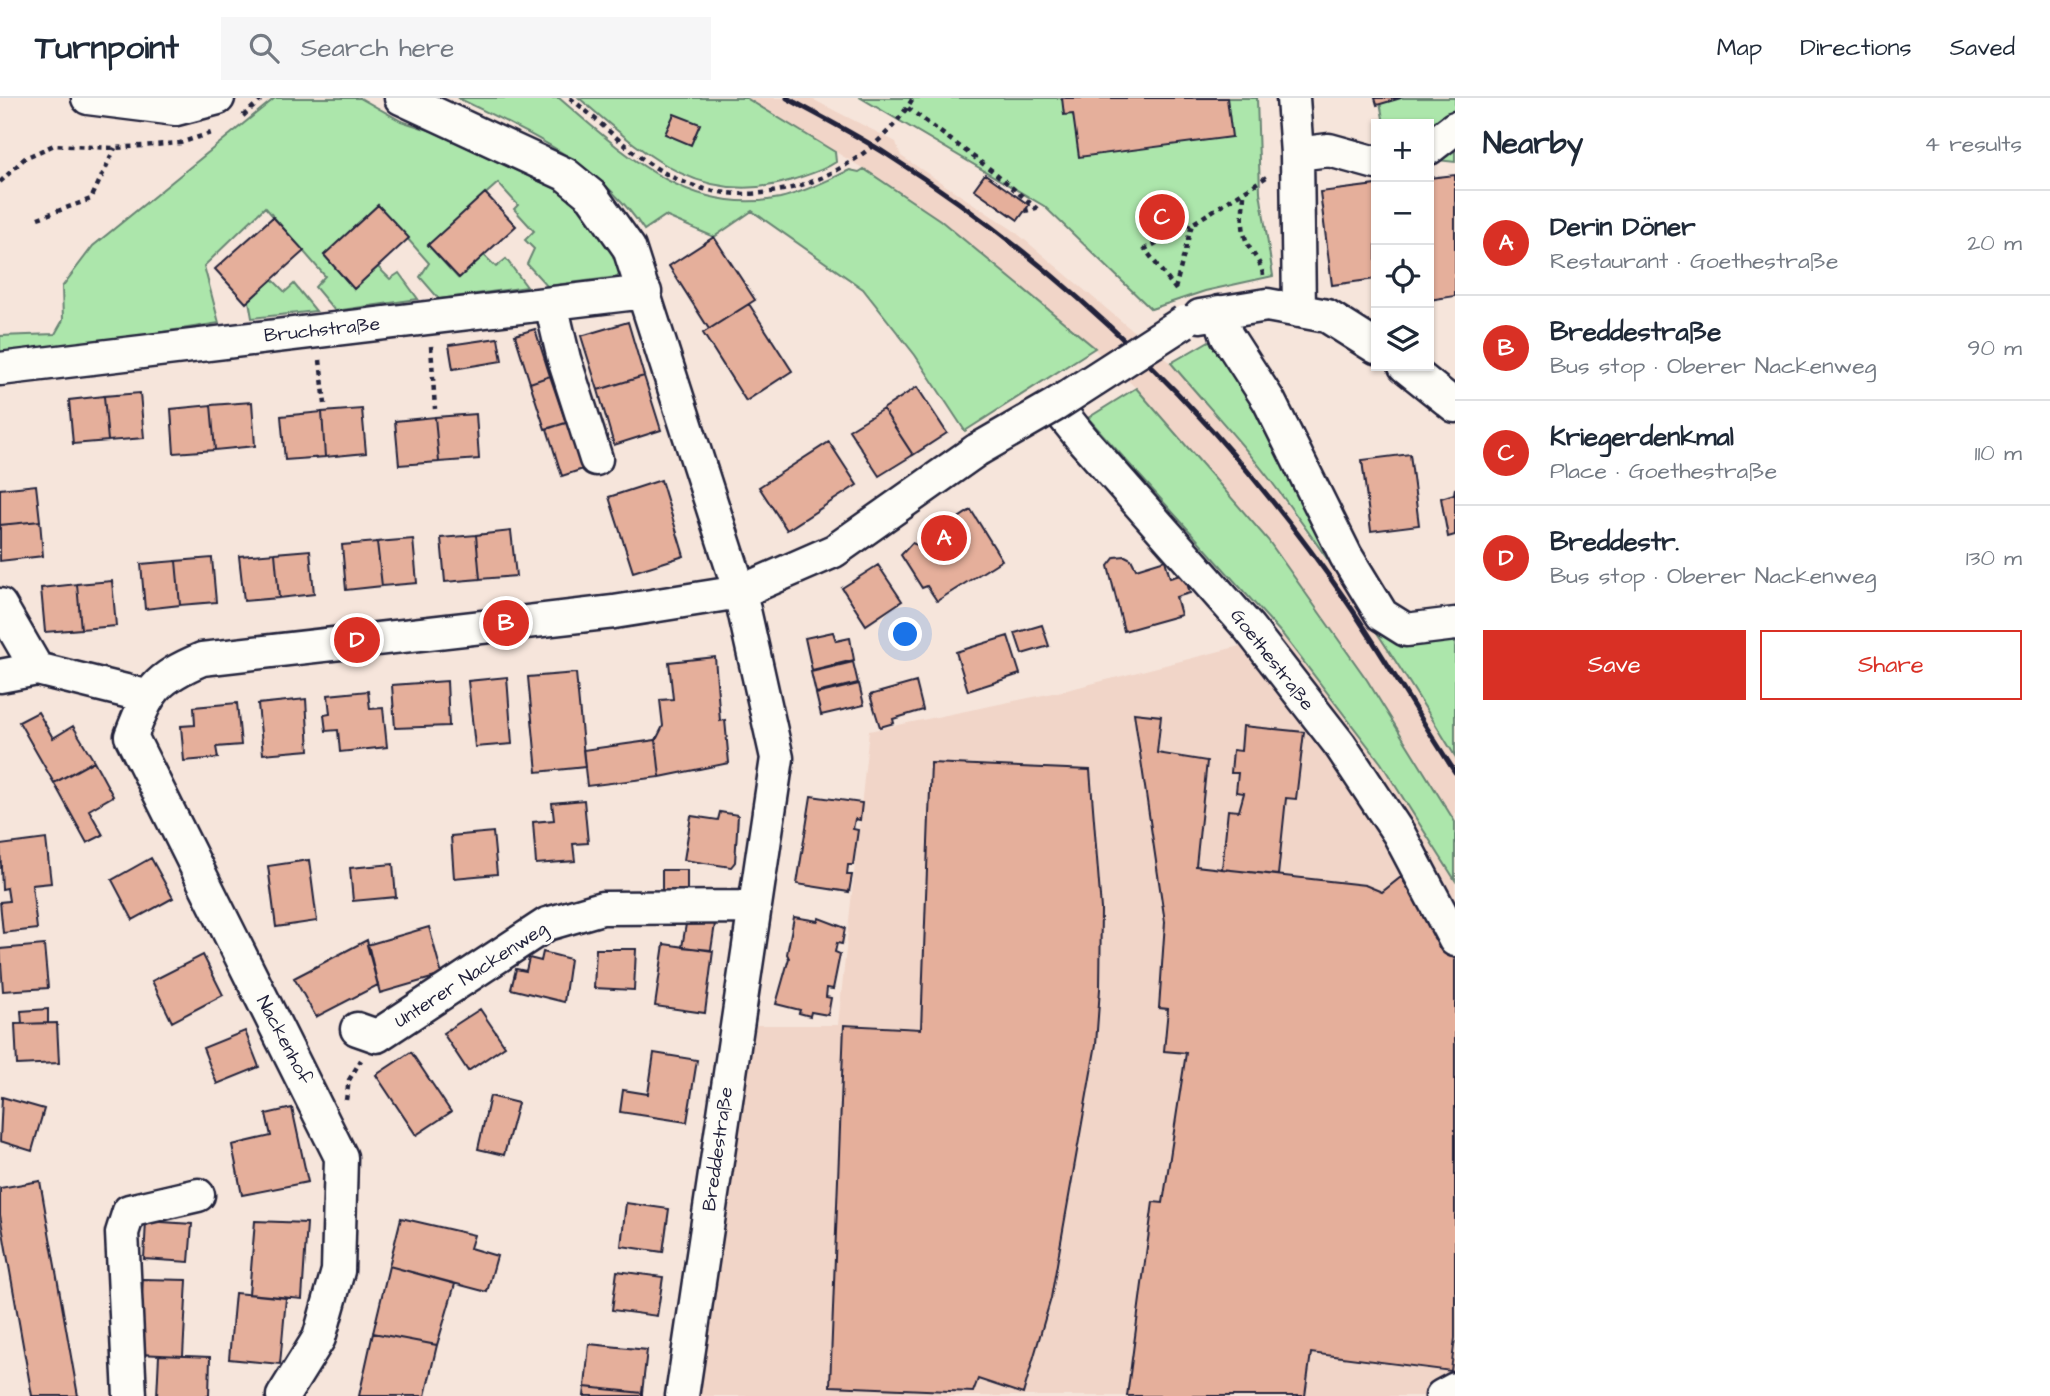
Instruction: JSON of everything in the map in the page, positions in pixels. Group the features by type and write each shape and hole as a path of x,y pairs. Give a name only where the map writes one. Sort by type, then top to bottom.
{"street":[{"path":"88,98 176,109 229,109"},
{"name":"Breddestraße","path":"401,98 565,174 592,196 629,248 740,592 778,758 682,1396"},
{"path":"1293,98 1297,154 1299,311"},
{"path":"1434,144 1455,128"},
{"path":"1297,154 1329,150 1371,162"},
{"name":"Bruchstraße","path":"0,369 645,292"},
{"path":"551,304 564,359 596,459"},
{"path":"0,676 37,669 146,696 171,672 202,659 614,612 740,592 834,551 977,450 1055,405 1184,322 1219,312 1267,305 1327,316 1371,344"},
{"path":"1219,312 1227,337 1269,401 1346,556 1382,615 1406,630 1455,624"},
{"path":"1411,371 1455,406"},
{"name":"Goethestraße","path":"1055,405 1249,628 1340,746 1399,834 1455,940"},
{"path":"0,605 37,669"},
{"name":"Nackenhof","path":"146,696 131,736 216,911 326,1122 341,1157 338,1271 319,1338 283,1396"},
{"name":"Unterer Nackenweg","path":"367,1032 547,924 602,908 754,907"},
{"path":"130,1396 122,1233 129,1211 198,1195"},
{"path":"1442,1396 1455,1389"}],"path":[{"path":"229,109 263,98"},
{"path":"570,98 622,146 652,166 682,182 742,196 773,193 836,171 861,155 908,108 914,98"},
{"path":"908,108 995,172 1036,208 1025,211"},
{"path":"0,182 25,158 54,145 115,148 180,143 218,130"},
{"path":"38,218 91,199 115,148"},
{"path":"1192,224 1175,289 1145,249 1244,194 1242,227 1247,243 1261,263 1267,305"},
{"path":"429,318 435,409"},
{"path":"317,330 325,404"},
{"path":"326,1122 345,1108 349,1080 367,1032"}],"shaded area":[{"path":"746,98 810,98 896,142 901,156 1013,230 1171,363 1265,474 1398,662 1455,756 1455,822 1367,680 1268,540 1136,388 1066,323 940,220 864,169"},
{"path":"1283,635 1381,763 1455,880 1455,1396 698,1396 754,1025 838,1025 869,731 1067,690"}],"green space":[{"path":"275,98 360,98 401,121 432,131 556,189 576,205 605,237 620,273 617,277 547,286 527,264 534,249 525,240 534,231 514,209 518,205 498,183 428,245 458,278 484,255 496,267 506,259 527,287 439,299 420,277 429,263 378,205 324,255 354,288 378,267 390,279 399,273 418,299 335,311 315,287 325,276 265,207 204,266 219,323 0,358 0,336 55,334 63,320 62,287 93,246"},
{"path":"458,98 559,98 633,159 659,176 716,198 747,201 780,198 850,170 859,172 864,169 940,220 1095,348 965,431 915,355 863,289 752,211 714,237 665,216 644,230 606,186 584,168 536,137"},
{"path":"579,98 746,98 835,152 836,162 792,180 759,187 729,187 701,181 651,156"},
{"path":"861,98 1257,98 1260,192 1273,276 1205,291 1151,309 1044,206"},
{"path":"1391,98 1455,98 1455,162 1434,160 1434,119 1383,119 1380,102"},
{"path":"272,279 285,292 294,284 316,311 252,318 249,301"},
{"path":"1209,341 1220,343 1372,615 1455,636 1455,756 1318,545 1245,448 1171,363"},
{"path":"1136,388 1268,540 1367,680 1455,822 1455,880 1381,763 1283,635 1088,418"}],"building":[{"path":"1062,98 1227,98 1232,137 1079,157 1073,114 1064,115"},
{"path":"1375,98 1401,98 1377,105"},
{"path":"674,114 700,124 691,145 665,134"},
{"path":"985,174 1029,205 1018,220 974,189"},
{"path":"1455,175 1455,296 1434,299 1434,182 1434,177"},
{"path":"1371,186 1371,280 1332,285 1320,192"},
{"path":"485,193 516,226 459,278 428,245"},
{"path":"378,205 409,238 354,289 324,255"},
{"path":"273,217 304,251 246,303 215,269"},
{"path":"714,237 755,300 709,329 669,266"},
{"path":"749,304 792,371 746,401 703,333"},
{"path":"628,322 644,376 598,390 581,336"},
{"path":"535,329 550,376 530,383 515,335"},
{"path":"498,338 502,361 453,369 449,345"},
{"path":"550,376 566,423 545,429 530,383"},
{"path":"644,376 661,430 614,445 598,390"},
{"path":"917,387 947,433 913,455 883,409"},
{"path":"140,393 144,438 108,441 104,396"},
{"path":"104,396 108,441 73,444 69,400"},
{"path":"252,402 255,446 215,450 211,405"},
{"path":"211,405 215,450 174,453 171,409"},
{"path":"362,409 366,453 325,457 322,412"},
{"path":"883,409 913,455 879,476 849,430"},
{"path":"322,412 325,457 285,460 281,416"},
{"path":"476,414 479,459 439,462 435,417"},
{"path":"435,417 439,462 399,465 395,421"},
{"path":"568,422 583,469 562,476 547,429"},
{"path":"829,442 857,485 787,530 759,487"},
{"path":"1410,454 1419,525 1371,531 1362,460"},
{"path":"661,480 684,556 633,572 609,497"},
{"path":"36,485 40,521 0,525 0,489"},
{"path":"1455,488 1455,535 1448,537 1441,498 1454,494"},
{"path":"971,510 1002,560 937,601 927,586 922,588 901,555 912,543 917,545"},
{"path":"40,521 43,556 0,561 0,525"},
{"path":"511,531 516,576 480,579 476,535"},
{"path":"476,535 480,579 445,582 441,538"},
{"path":"413,539 417,583 382,586 377,542"},
{"path":"377,542 382,586 346,590 342,545"},
{"path":"310,550 314,594 279,598 275,553"},
{"path":"275,553 279,598 244,601 239,556"},
{"path":"1125,556 1131,559 1136,569 1165,560 1170,578 1184,574 1190,593 1176,597 1181,615 1124,631 1108,566 1115,557"},
{"path":"212,558 216,602 180,605 176,561"},
{"path":"176,561 180,605 145,609 141,564"},
{"path":"878,565 902,601 866,625 842,588"},
{"path":"112,581 116,626 81,629 77,584"},
{"path":"77,584 81,629 45,632 41,588"},
{"path":"1042,625 1049,646 1022,654 1015,633"},
{"path":"833,632 836,641 850,638 854,660 812,670 805,638"},
{"path":"1008,636 1020,674 968,691 956,652"},
{"path":"715,657 720,721 725,720 729,763 660,777 656,740 663,726 660,700 673,699 669,662"},
{"path":"853,662 858,683 816,693 811,672"},
{"path":"576,673 585,767 537,772 528,677"},
{"path":"507,677 512,744 475,747 468,681"},
{"path":"447,681 449,726 395,728 392,685"},
{"path":"916,682 923,710 893,719 894,723 880,727 870,695"},
{"path":"859,684 864,705 821,715 816,694"},
{"path":"368,691 370,709 383,708 387,747 340,752 338,730 326,731 324,715 330,714 328,695"},
{"path":"306,699 309,750 263,754 258,704"},
{"path":"237,703 241,745 216,747 218,758 184,761 181,726 195,725 194,707"},
{"path":"38,712 53,738 73,726 94,761 54,783 19,722"},
{"path":"1134,713 1161,716 1157,753 1207,761 1196,866 1365,885 1382,892 1401,877 1414,898 1417,895 1455,960 1455,1338 1451,1371 1311,1353 1305,1396 1127,1396 1153,1202 1163,1203 1186,1053 1164,1051 1168,1009 1159,1008 1165,922"},
{"path":"1243,726 1304,732 1296,799 1286,798 1278,875 1222,869 1228,810 1239,811 1244,793 1236,792 1238,773 1231,773 1233,750 1241,751"},
{"path":"656,740 660,777 587,786 583,750"},
{"path":"94,761 113,796 89,810 103,835 87,843 54,783"},
{"path":"931,763 1090,770 1101,909 1096,1044 1051,1298 1023,1394 978,1379 973,1392 830,1386 844,1025 921,1029"},
{"path":"811,796 862,803 860,820 855,819 853,829 858,830 853,865 848,865 847,875 852,875 849,892 797,884"},
{"path":"584,800 588,843 573,844 575,861 536,864 533,822 554,820 552,803"},
{"path":"720,812 738,815 735,862 731,867 684,860 691,816 718,820"},
{"path":"493,832 497,874 454,878 451,836"},
{"path":"46,839 51,883 32,885 37,929 3,933 0,902 9,901 7,888 2,889 0,845"},
{"path":"151,858 173,898 133,920 112,880"},
{"path":"309,860 317,921 276,927 268,866"},
{"path":"393,864 396,897 353,901 350,868"},
{"path":"662,870 687,870 687,895 662,896"},
{"path":"794,917 818,921 819,918 845,928 842,944 837,943 835,952 840,954 833,989 827,988 826,997 831,998 828,1015 811,1012 810,1016 799,1013 800,1010 776,1004 789,958 787,954"},
{"path":"686,924 715,924 711,950 682,947"},
{"path":"429,927 442,975 380,993 367,945"},
{"path":"367,940 378,985 316,1017 294,978"},
{"path":"664,944 713,951 705,1013 655,1006"},
{"path":"44,945 48,988 3,991 0,949"},
{"path":"596,949 636,949 634,990 594,988"},
{"path":"543,952 570,959 564,1002 511,989 516,969 526,971 529,958 541,961"},
{"path":"203,955 223,995 172,1022 152,981"},
{"path":"48,1009 48,1023 22,1024 21,1011"},
{"path":"480,1009 505,1046 468,1071 443,1033"},
{"path":"57,1023 59,1063 17,1065 15,1024"},
{"path":"245,1031 259,1067 217,1084 203,1048"},
{"path":"411,1052 451,1112 416,1135 376,1075"},
{"path":"654,1053 697,1060 687,1122 620,1112 623,1090 648,1094"},
{"path":"490,1096 518,1103 504,1155 478,1149"},
{"path":"2,1097 44,1109 32,1151 0,1141"},
{"path":"292,1108 308,1182 242,1195 232,1145 271,1136 266,1114"},
{"path":"40,1181 78,1396 32,1396 0,1215 0,1188"},
{"path":"626,1203 669,1209 663,1252 621,1246"},
{"path":"401,1218 474,1235 470,1248 497,1256 487,1292 389,1266"},
{"path":"146,1221 192,1224 189,1262 144,1259"},
{"path":"255,1221 307,1223 302,1299 249,1294"},
{"path":"389,1266 455,1284 437,1345 373,1333"},
{"path":"617,1271 663,1277 657,1316 612,1310"},
{"path":"143,1279 187,1280 183,1356 138,1354"},
{"path":"235,1293 286,1298 280,1364 229,1359"},
{"path":"373,1333 437,1345 425,1396 359,1396"},
{"path":"589,1344 647,1350 642,1393 585,1387"},
{"path":"159,1355 210,1357 209,1396 157,1396"},
{"path":"585,1387 642,1393 642,1396 584,1396"}],"railway":[{"path":"787,98 876,147 955,200 1019,248 1081,300 1140,355 1250,474 1300,537 1361,623 1455,772"}],"place":[{"name":"Kriegerdenkmal","path":"1162,217"},
{"name":"Derin Döner","path":"944,538"},
{"name":"Breddestraße","path":"506,623"},
{"name":"Breddestr.","path":"357,640"}]}
